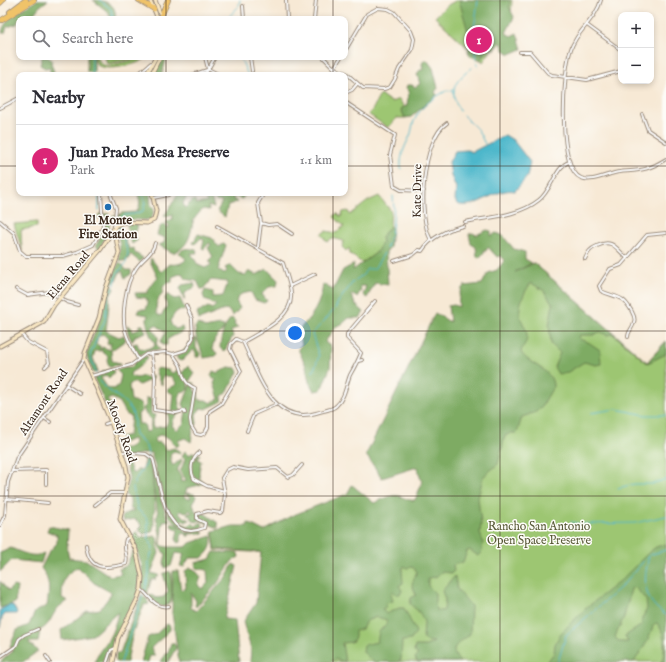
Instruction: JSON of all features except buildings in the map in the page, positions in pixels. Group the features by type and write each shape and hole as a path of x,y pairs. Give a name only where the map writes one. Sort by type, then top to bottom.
{"highway":[{"path":"0,3 3,0"},
{"path":"1,20 26,0"},
{"path":"1,20 34,0"},
{"path":"139,0 154,9"},
{"path":"161,16 168,0"}],"street":[{"path":"150,0 159,16"},
{"path":"155,0 159,16"},
{"path":"286,0 287,16"},
{"path":"314,16 316,0"},
{"path":"602,0 598,11 587,24 570,51 566,77 563,118 570,162 577,176 590,179 620,172 642,171 666,159"},
{"path":"243,6 244,16"},
{"path":"348,46 367,14 378,8 391,10 413,34 414,46 390,87 384,89 367,89 357,84 348,75"},
{"path":"587,24 618,48"},
{"path":"520,52 526,51 532,54 548,73 566,77 587,80 618,72"},
{"path":"141,72 153,60"},
{"path":"148,72 154,60"},
{"path":"152,72 158,60"},
{"path":"206,60 208,69"},
{"path":"206,72 214,60"},
{"path":"250,60 252,71"},
{"path":"326,60 334,68 344,72"},
{"path":"334,68 339,60"},
{"path":"200,72 208,69 214,72"},
{"path":"348,92 352,90 357,84"},
{"path":"0,108 16,100"},
{"path":"348,104 395,135 390,155 393,182 397,189 424,191"},
{"path":"642,114 648,130 666,142"},
{"name":"Kate Drive","path":"431,240 427,232 424,191 426,160 432,141 441,127 447,123"},
{"path":"465,222 517,212 530,207 549,190 562,166 570,162"},
{"path":"0,221 13,232 20,251 26,256 63,256 72,254 92,245 101,233 103,225 101,196"},
{"name":"Elena Road","path":"0,346 44,322 60,297 108,239 114,228 116,208 111,196"},
{"path":"115,221 147,223 152,221 156,215 153,198 163,196"},
{"path":"258,247 261,223 258,203 262,196"},
{"path":"84,359 99,318 110,277 119,253 114,228 122,222"},
{"path":"261,223 268,225 277,224 292,234"},
{"path":"217,226 258,247 283,263 290,286 291,301 286,313 243,342"},
{"path":"394,261 419,250 422,251 431,240 456,227 463,226"},
{"path":"628,337 634,322 634,316 628,305 622,298 602,291 599,288 610,270 620,265 647,235 666,233"},
{"path":"108,239 113,237 117,239"},
{"path":"585,260 590,250 607,242 627,258"},
{"path":"138,359 125,330 125,301 131,275 142,261 152,253 155,243"},
{"path":"290,286 315,274"},
{"path":"16,289 27,295 46,292 60,297 66,302 78,305"},
{"path":"173,354 180,365 183,378 188,385 195,388 191,426 196,434 201,435 205,433 208,427 208,415 210,411 221,404 241,371 230,349 231,344 236,340 243,342 268,395 286,412 300,415 310,415 336,407 343,397 350,374 362,353 346,336 375,301"},
{"path":"91,376 131,365 138,359 151,353 165,352 173,354 186,350 193,338 192,319 186,305"},
{"path":"22,335 28,342 47,352 49,363 45,367"},
{"path":"151,353 155,377 154,410 174,413 184,410 184,413"},
{"name":"Moody Road","path":"84,359 122,452 128,477 120,519 136,550 141,567 141,589 133,609 121,630 114,662"},
{"name":"Altamont Road","path":"0,525 5,515 8,499 7,488 17,458 84,359"},
{"path":"358,361 362,360"},
{"path":"66,384 80,394"},
{"path":"247,431 254,414 277,404"},
{"path":"44,418 50,422"},
{"path":"105,424 111,422"},
{"path":"122,452 146,454 153,459 158,484 167,513 170,519 181,529 188,531 198,531 204,528 205,523 197,519 196,516 200,512 222,512 225,501 223,474 227,470 233,468 248,470 277,468 288,477 293,475 302,465"},
{"path":"200,452 194,457 191,466 194,479 207,486 224,491"},
{"path":"12,471 46,470 46,484"},
{"path":"94,505 110,493 125,493"},
{"path":"8,499 48,503"},
{"path":"86,545 88,557 92,561 106,568 112,568 126,564 128,557 124,543 130,537"},
{"path":"141,589 148,594 153,602 162,606 169,606"},
{"path":"0,657 16,646 19,639 24,635 38,630"},
{"path":"107,662 111,650 116,648"},
{"path":"46,656 50,662"}],"green space":[{"path":"37,0 48,0 39,7 32,16 28,16 30,13 24,16 16,16 16,24 7,27 5,33 2,33 3,28 10,18"},
{"path":"93,0 106,2 113,6 115,16 110,16 108,12"},
{"path":"457,0 512,0 511,16 513,18 483,62 435,17 446,6"},
{"path":"459,0 510,0 509,7 514,17 506,33 511,36 517,33 522,49 510,54 504,50 501,42 495,49 486,48 481,60 470,56 468,51 471,42"},
{"path":"41,60 52,60 51,63 54,72 50,72 50,67 45,68 40,65"},
{"path":"87,60 94,60 94,72 87,72"},
{"path":"95,60 99,60 101,64 107,66 134,60 143,60 138,63 115,68 101,67 97,65"},
{"path":"106,60 126,60 107,64"},
{"path":"160,60 166,60 163,72 154,72"},
{"path":"424,60 427,60 433,68 438,88 435,92 437,95 411,117 405,118 401,109 407,105 409,91 406,88 407,85 412,85 415,87 420,84 417,74 420,70 423,70 422,64"},
{"path":"381,95 391,102 399,99 404,107 401,109 405,118 397,118 388,128 368,114"},
{"path":"138,196 150,196 151,206 154,209 152,219 124,219 114,221 111,219 112,216 122,213 136,212 140,205"},
{"path":"177,196 187,196 183,203 185,208 194,199 197,204 207,202 203,196 211,196 214,208 208,206 209,210 203,209 199,213 194,220 188,241 182,248 173,253 158,245 164,243 165,238 157,235 159,228 163,224 169,228 169,225 166,223 167,221 172,220 173,215 167,217 164,216"},
{"path":"214,196 234,196 233,199 237,202 228,205 225,217 217,211 222,202 216,201"},
{"path":"234,196 244,196 242,199"},
{"path":"379,196 391,211 390,226 381,237 382,243 376,253 362,263 350,254 349,248 346,251 342,247 344,241 332,238 327,242 321,234 326,231 336,233 344,226 334,217 337,213 341,217 343,212 348,211 350,215 368,201"},
{"path":"99,214 109,214 110,223 99,250 96,245 102,233 104,219 98,218"},
{"path":"37,222 37,227 21,230 22,251 14,224"},
{"path":"129,222 138,225 136,232 132,230 131,233 138,240 132,244 129,237 125,241 130,249 134,248 135,253 143,258 140,262 130,254 129,259 124,261 119,260 120,244 116,232 119,225 121,226 119,232 123,235 129,232 127,227"},
{"path":"390,226 392,228 390,247 386,252 388,285 375,283 367,298 363,295 366,286 360,286 361,290 357,297 350,294 356,305 364,312 360,318 349,318 341,325 336,326 325,342 331,347 330,368 321,390 314,391 309,382 306,366 298,349 302,344 297,331 315,310 320,298 323,284 333,290 343,270 354,264 353,270 376,253 382,243 381,237"},
{"path":"487,230 491,231 491,236 496,233 502,235 514,249 525,252 525,259 532,263 515,272 534,263 632,350 613,334 607,335 600,332 593,335 580,335 579,339 588,342 600,350 601,364 596,365 584,362 568,372 558,374 554,367 560,353 551,344 549,325 553,304 543,290 531,283 526,290 520,306 520,315 527,333 527,338 521,352 529,360 545,371 552,381 553,387 542,406 536,412 522,417 517,433 511,433 505,436 498,464 483,477 478,498 481,523 480,533 483,542 481,554 478,556 470,550 467,551 463,562 453,565 454,571 452,573 441,572 436,577 428,578 428,586 435,593 435,605 437,610 444,610 445,599 442,591 455,576 457,589 471,606 470,634 454,649 456,657 460,662 417,662 415,658 418,654 414,652 415,646 426,646 434,642 425,641 423,638 424,622 419,612 410,604 411,598 416,595 412,584 417,571 412,567 407,568 404,566 402,570 403,583 399,586 402,590 401,593 397,595 393,591 391,593 393,601 386,603 386,607 382,609 386,614 399,608 404,608 416,632 411,640 402,641 401,660 397,662 373,662 363,652 364,645 377,642 379,632 386,624 387,620 377,617 366,621 362,629 355,631 355,637 352,642 342,643 345,662 335,659 330,662 250,662 251,649 243,622 256,603 261,552 215,549 213,531 233,526 248,526 248,523 264,531 291,516 347,494 352,485 374,503 393,496 415,500 422,483 417,467 382,478 366,455 435,313 450,322 448,306 454,305 459,307 459,296 464,286 482,284 488,273 497,270 505,260 500,256 497,257 488,247 479,258 477,257 476,247 471,244 469,234 473,233 476,235"},
{"path":"198,234 212,238 219,247 223,244 226,245 218,270 224,274 227,271 225,268 230,265 239,274 246,275 249,271 256,275 267,269 278,280 277,286 269,287 262,294 267,301 264,303 255,300 251,292 241,294 236,301 240,308 233,316 227,309 199,320 197,313 208,307 212,309 216,305 205,300 203,295 205,290 213,292 213,297 223,296 228,282 211,280 203,289 201,289 197,281 184,277 182,273 172,277 172,282 167,283 163,287 163,292 156,305 157,314 161,316 167,307 165,298 168,294 174,299 180,298 185,310 179,310 170,321 172,326 176,329 182,327 183,331 167,340 167,345 163,345 161,341 166,332 156,325 152,327 158,337 158,342 154,342 148,329 148,315 137,313 139,309 146,309 148,303 146,298 136,297 135,293 147,293 154,280 158,278 150,261 151,258 161,272 170,264 179,264 185,261 186,259 179,253 182,250 189,248 196,250 197,253 191,253 198,265 205,268 211,265 209,261 213,257 208,248 211,244 209,243 204,249 202,248 204,240 201,238 195,244 193,243"},
{"path":"119,262 126,270 131,270 131,274 125,278 122,271 120,272 116,281 111,285 114,289 110,296 106,331 119,337 124,335 126,340 112,350 110,347 111,343 107,344 108,339 103,334 98,337 96,344 100,346 100,351 95,351 93,358 98,371 93,373 86,355 102,313 110,280"},
{"name":"Rancho San Antonio Open Space Preserve","path":"534,263 647,362 666,341 666,662 272,662 320,556 215,550 212,532 233,527 248,527 248,523 264,532 374,504 415,501 422,483 450,324 459,308 479,286 515,273"},
{"path":"194,283 195,287 185,293 184,300 180,289 182,285"},
{"path":"232,318 235,321 234,325 238,327 231,331 233,336 224,352 220,348 222,336 227,323"},
{"path":"198,324 205,328 219,325 224,326 224,329 215,339 212,349 217,353 216,356 204,358 196,336 195,327"},
{"path":"127,325 132,328 133,332 138,329 140,325 143,325 146,332 135,336 132,342 128,333"},
{"path":"194,338 196,339 196,348 200,353 199,357 196,357 196,352 193,350 182,361 178,360 176,356 191,345"},
{"path":"666,341 666,354 647,363"},
{"path":"137,343 139,348 146,349 155,346 154,343 156,343 160,350 149,350 140,355 136,353 133,344"},
{"path":"102,347 111,350 112,361 120,363 120,365 109,366 107,360 108,356 101,351"},
{"path":"146,356 148,357 145,361 131,372 130,376 137,378 143,376 147,378 152,376 152,379 139,385 135,382 129,386 131,400 141,404 142,411 138,414 139,424 144,424 146,432 150,431 151,419 146,415 143,408 146,406 146,398 151,399 151,414 155,415 152,424 153,428 166,426 169,418 167,413 172,412 174,395 167,390 177,384 171,376 162,377 162,385 155,370 157,368 168,370 174,374 175,371 178,370 182,373 188,366 194,373 188,384 188,389 185,392 182,391 180,396 179,403 182,411 174,418 172,426 177,430 184,423 186,411 183,404 191,383 194,383 194,390 198,393 199,400 206,400 211,403 219,399 214,383 216,380 211,376 213,371 218,373 229,367 236,368 238,372 227,393 222,396 221,402 206,409 201,408 196,414 197,424 193,429 191,442 185,438 177,441 180,443 177,447 168,438 163,436 159,435 154,440 156,443 160,442 167,450 174,448 181,452 180,454 174,451 170,454 172,465 181,459 182,460 177,471 181,476 181,482 186,481 180,472 185,459 182,457 185,451 189,455 192,453 200,454 197,459 201,461 199,472 200,480 204,482 200,485 187,488 184,497 189,499 191,498 190,496 186,493 194,494 196,496 193,504 196,513 204,513 218,523 218,528 200,520 197,522 193,521 190,516 187,515 188,513 192,513 190,510 187,512 180,511 179,513 189,520 186,522 182,520 180,523 189,526 192,523 196,526 201,522 203,525 200,530 204,533 190,534 189,530 179,526 169,516 151,453 145,453 127,458 123,455 123,448 130,448 134,443 133,439 122,443 121,437 129,435 131,417 126,414 118,401 112,398 107,400 111,404 107,407 94,379 102,372 112,369 114,372 109,378 106,375 101,378 107,387 114,389 119,385 121,375 116,370 124,367 132,367 137,359"},
{"path":"146,457 150,458 151,461 155,509 154,526 152,532 143,534 139,530 141,525 135,519 124,521 122,518 123,515 134,510 130,508 130,499 125,495 129,478 126,462 128,461 132,473 135,473 137,470 143,469"},
{"path":"153,468 159,484 159,492 167,517 170,520 164,521 162,526 161,545 166,547 186,547 190,543 211,536 212,543 207,553 202,558 189,558 184,567 180,566 184,554 175,553 171,566 165,568 164,562 166,554 160,548 160,533 156,517 158,515 153,484"},
{"path":"172,522 189,533 189,536 182,533 181,542 178,543 176,539 178,530 171,526"},
{"path":"49,526 68,530 67,549 69,558 86,560 110,576 121,574 119,569 126,566 134,550 139,568 139,588 133,605 105,662 95,662 108,640 118,612 93,635 62,640 61,630 87,611 100,609 112,593 94,583 78,567 69,573 64,579 62,598 68,601 58,608 48,624 40,630 38,642 28,642 38,651 23,662 0,662 13,651 10,646 17,630 29,625 35,612 47,606 49,591 48,582 41,568 49,552 57,543 57,535 47,531"},
{"path":"136,531 139,538 156,536 157,540 159,553 151,573 159,575 156,579 151,580 147,595 142,590 142,566 132,537"},
{"path":"666,544 666,662 661,662 664,653 664,642 662,631 657,623 654,624 647,642 634,662 547,662 554,653 555,644 561,633 585,609 620,581 656,547","holes":["635,587 646,600 647,609 642,618 642,625 625,636 628,642 619,642 615,637 624,617 631,589"]},
{"path":"11,548 32,555 40,555 44,553 41,563 12,560 0,572 0,553"},
{"path":"214,552 238,553 239,557 232,561 217,584 196,607 196,601 191,593 191,608 196,611 226,577 233,564 237,566 224,619 235,620 239,662 179,662 172,613 173,571 178,571 181,590 186,588 185,571 190,568 194,569 201,577 198,585 202,589 208,583 207,570 196,568 195,563 210,559"},
{"path":"169,571 171,573 172,597 170,603 164,607 154,604 148,598 150,594 156,598 164,597 168,591 163,574"},
{"path":"0,581 8,591 13,586 17,587 15,603 0,608"},
{"path":"141,595 146,598 149,604 144,605 133,632 127,662 116,662 116,653 120,653"},
{"path":"167,624 170,626 170,630 151,648 155,656 150,656 148,662 141,662 148,637 156,634"},
{"path":"171,643 174,643 176,648 168,662 161,662 165,654 168,653"}],"water":[{"path":"505,135 513,140 530,162 527,177 515,191 500,192 472,204 457,204 455,200 456,188 451,176 449,162 455,151 467,150 472,152"},
{"path":"9,605 13,606 17,612 16,614 5,614 2,618 0,628 0,610"}],"waterway":[{"path":"100,0 111,9 112,16"},
{"path":"239,5 240,0"},
{"path":"477,65 475,53 477,40 474,29 478,0"},
{"path":"230,16 238,7"},
{"path":"92,60 92,72"},
{"path":"241,60 247,72"},
{"path":"460,111 454,98 455,87 461,77 472,68"},
{"path":"448,91 453,90"},
{"path":"401,169 403,152 417,116 427,103 446,91"},
{"path":"463,115 478,130 485,144"},
{"path":"99,196 99,210"},
{"path":"119,220 124,215 143,211 145,203 143,196"},
{"path":"386,249 393,223 393,196"},
{"path":"96,373 90,355 105,320 108,295 115,284 116,275 126,263 128,253 120,226"},
{"path":"364,273 367,269 374,269 384,253"},
{"path":"313,372 319,356 312,334 335,309 338,302 353,282 364,274"},
{"path":"97,375 104,386 122,399 132,411 135,435 146,446 148,454"},
{"path":"591,413 616,409 646,415 666,415"},
{"path":"145,590 149,574 149,562 153,548 148,537 148,521 146,517 138,510 133,488 135,480 147,463 147,456"},
{"path":"618,488 634,484 653,484 666,479"},
{"path":"571,522 582,524 635,523 666,516"},
{"path":"558,662 566,635 621,587 649,555 666,550"},
{"path":"649,556 645,582 648,596 652,603 666,615"},
{"path":"121,662 143,594"}],"place":[{"name":"Juan Prado Mesa Preserve","path":"479,40"},
{"name":"El Monte Fire Station","path":"108,207"}]}
